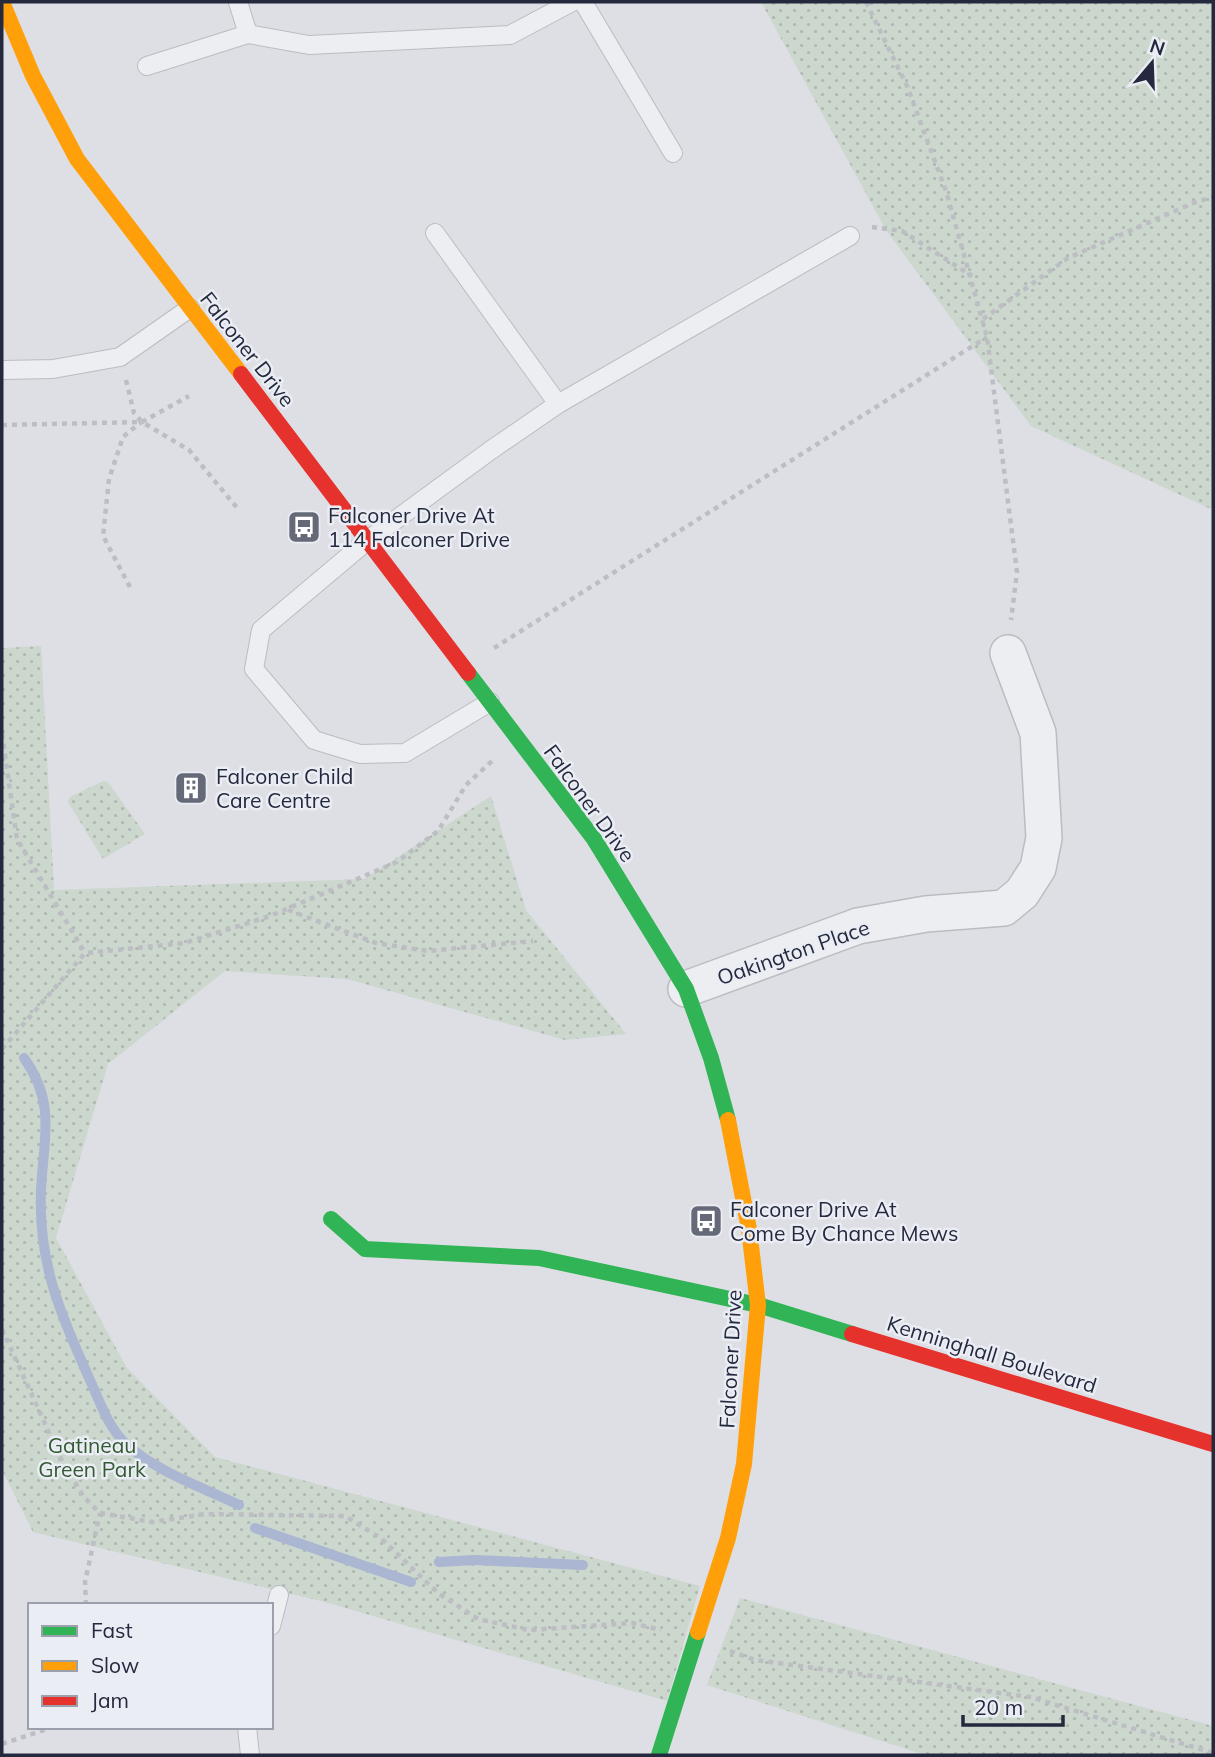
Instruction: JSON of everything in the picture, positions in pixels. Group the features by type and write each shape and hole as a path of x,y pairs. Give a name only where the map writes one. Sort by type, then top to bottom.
{"street":[{"name":"Falconer Drive","path":"2,2 33,76 77,159 594,839 686,989 711,1058 732,1136 749,1229 758,1304 744,1464 728,1538 659,1755"},
{"name":"Oakington Place","path":"686,989 858,926 926,914 1004,908 1023,892 1038,869 1044,838 1038,733 1008,653"},
{"name":"Kenninghall Boulevard","path":"331,1219 365,1249 538,1258 758,1304 1213,1444"}],"lane":[{"path":"239,2 248,34"},
{"path":"147,66 248,34 309,45 510,35 572,2"},
{"path":"583,2 673,153"},
{"path":"435,233 558,404"},
{"path":"490,702 405,752 360,754 314,740 254,669 261,630 368,540 558,404 850,236"},
{"path":"2,370 53,369 120,358 190,308"},
{"path":"273,1618 279,1595"},
{"path":"247,1729 250,1755"}],"path":[{"path":"866,2 907,86 946,191 973,277 987,337 1017,572 1008,653"},
{"path":"983,320 1069,258 1213,197"},
{"path":"850,236 863,227 902,231 973,277"},
{"path":"464,667 987,337"},
{"path":"120,358 134,413 142,422 189,450 238,509"},
{"path":"130,587 103,536 109,479 123,437 142,422 189,396"},
{"path":"2,425 142,422"},
{"path":"2,734 18,839 85,953"},
{"path":"2,1049 85,953 185,943 287,909 397,862 438,831 466,785 516,738"},
{"path":"287,909 376,943 428,951 533,941"},
{"path":"2,1329 61,1460 83,1496 100,1513 152,1522 205,1514 345,1516 382,1539 438,1593 478,1619 530,1630 632,1623 696,1639 755,1660 1030,1697 1213,1753"},
{"path":"86,1603 85,1582 100,1513"},
{"path":"2,1744 47,1729"}],"green space":[{"path":"761,2 1213,2 1213,510 1031,426 886,230"},
{"name":"Gatineau Green Park","path":"41,646 54,890 364,879 491,796 526,910 626,1034 565,1040 347,979 225,971 108,1064 56,1238 127,1368 215,1457 700,1586 667,1701 321,1601 33,1532 2,1470 2,648"},
{"path":"103,781 108,782 145,834 103,859 68,802 70,797"},
{"path":"740,1598 1213,1726 1213,1755 925,1755 707,1685"}],"waterway":[{"path":"24,1058 41,1091 46,1123 41,1217 48,1266 61,1311 105,1414 114,1430 138,1454 166,1471 239,1505"},
{"path":"255,1528 411,1582"},
{"path":"439,1562 475,1560 583,1565"}],"traffic: fast":[{"path":"468,673 594,839 686,989 711,1058 728,1120"},
{"path":"331,1219 365,1249 539,1258 758,1305 852,1334"},
{"path":"659,1755 698,1632"}],"traffic: slow":[{"path":"2,2 33,76 77,159 241,374"},
{"path":"698,1632 728,1538 744,1464 758,1305 749,1229 728,1120"}],"traffic: jam":[{"path":"241,374 468,673"},
{"path":"852,1334 1213,1444"}],"place":[{"name":"Falconer Drive At 114 Falconer Drive","path":"304,527"},
{"name":"Falconer Child Care Centre","path":"191,788"},
{"name":"Falconer Drive At Come By Chance Mews","path":"706,1221"}]}
